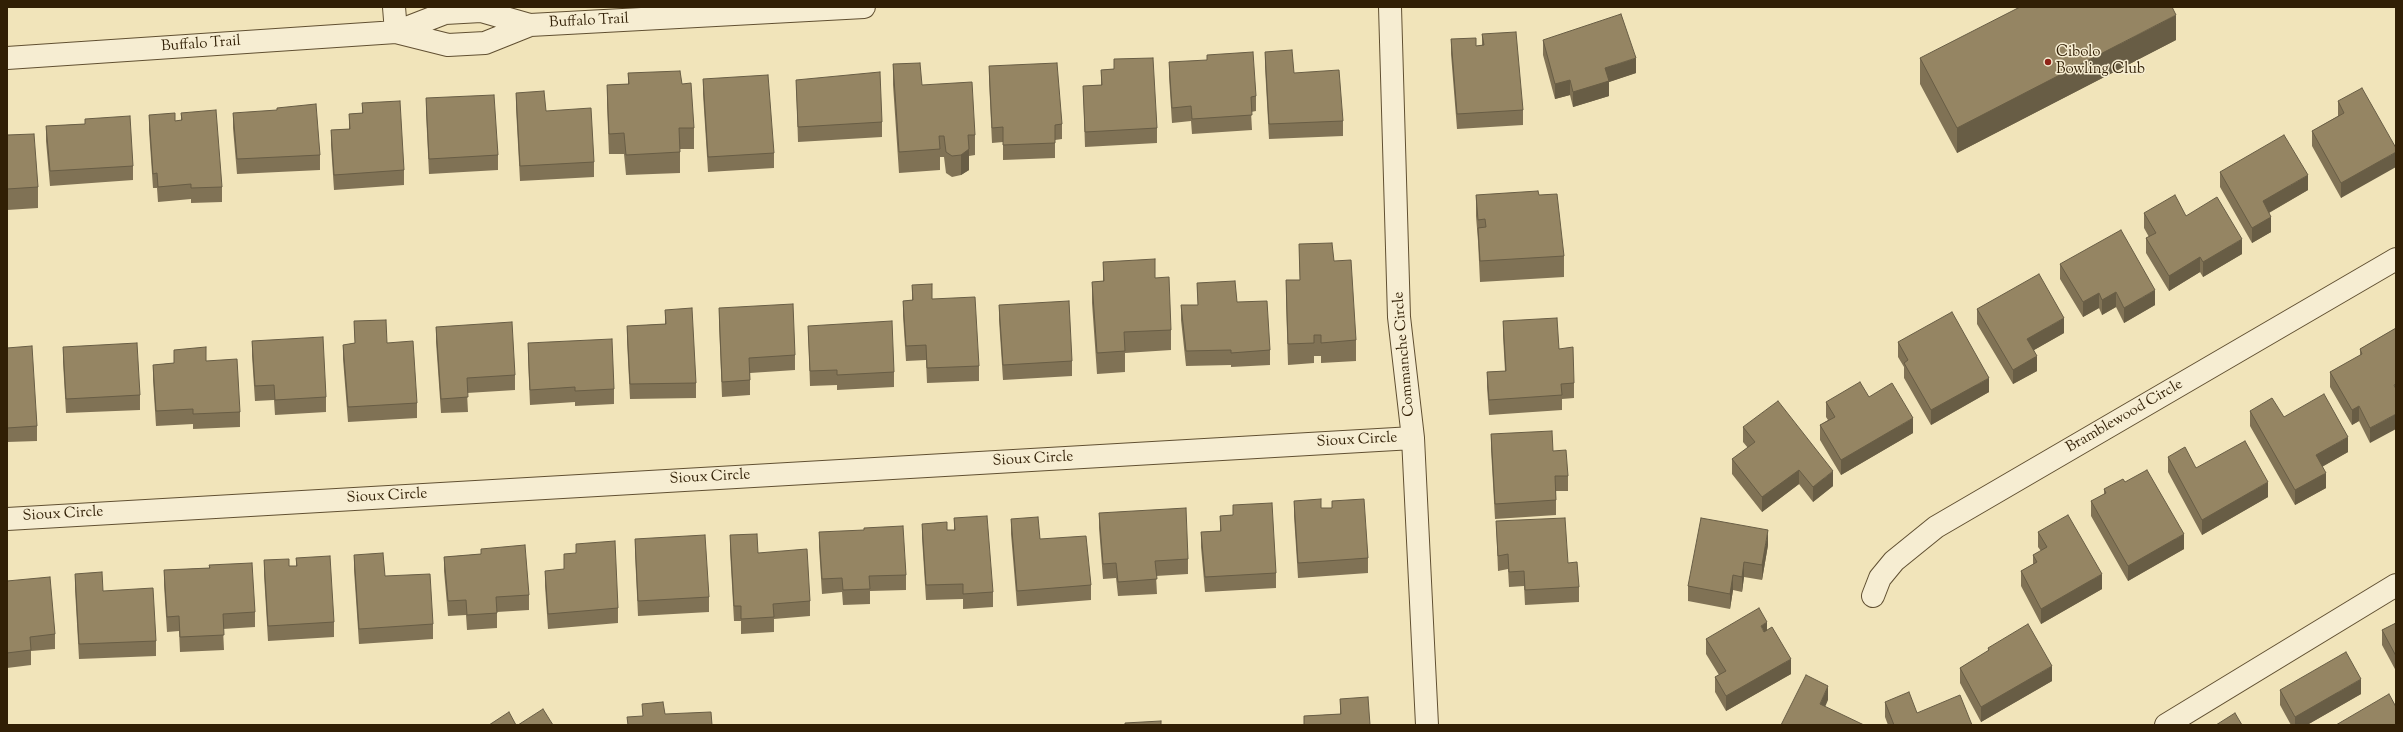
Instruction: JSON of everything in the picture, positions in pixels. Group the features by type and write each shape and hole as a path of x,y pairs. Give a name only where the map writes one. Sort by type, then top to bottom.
{"street":[{"path":"394,7 396,32"},
{"name":"Buffalo Trail","path":"396,32 448,45 485,43 530,25 864,7"},
{"name":"Commanche Circle","path":"1390,7 1399,317 1413,438 1427,725"},
{"name":"Buffalo Trail","path":"7,58 396,32 445,13 452,12 481,11 530,25"},
{"name":"Bramblewood Circle","path":"1873,596 1880,578 1894,561 1936,527 2396,259"},
{"name":"Sioux Circle","path":"7,519 1413,438"},
{"path":"2166,725 2396,585"}],"building":[{"name":"Cibolo Bowling Club","path":"2020,7 2172,7 2176,15 1957,128 1920,58"},
{"path":"1621,14 1636,58 1605,68 1609,81 1573,92 1570,80 1555,84 1543,40"},
{"path":"1516,32 1523,110 1457,114 1451,39 1476,38 1476,46 1484,45 1482,34"},
{"path":"1292,50 1294,73 1339,70 1343,121 1269,124 1265,52"},
{"path":"1253,52 1256,96 1251,97 1252,115 1192,119 1191,106 1172,108 1169,62 1207,60 1207,55"},
{"path":"1153,58 1157,128 1085,132 1083,86 1102,85 1101,70 1114,69 1114,59"},
{"path":"920,63 922,85 972,82 975,135 968,135 969,149 961,155 952,156 946,152 944,136 939,136 940,149 899,152 893,64"},
{"path":"1057,63 1062,124 1055,125 1055,143 1003,145 1003,127 992,128 989,66"},
{"path":"680,71 682,84 691,83 694,128 679,128 680,152 626,155 624,133 609,134 607,85 629,84 628,73"},
{"path":"880,72 882,122 798,127 796,80"},
{"path":"768,75 774,153 708,157 703,79"},
{"path":"2362,88 2396,148 2396,152 2341,183 2312,131 2344,113 2338,101"},
{"path":"544,91 546,111 591,108 594,162 520,166 516,93"},
{"path":"494,95 498,155 429,159 426,98"},
{"path":"400,101 404,170 334,175 331,130 350,129 349,114 363,113 362,103"},
{"path":"316,104 320,155 237,159 233,113 277,110 277,108"},
{"path":"216,110 222,187 191,188 191,184 158,187 157,173 153,174 149,115 175,113 175,121 182,120 181,113"},
{"path":"130,116 133,166 50,171 46,126 85,124 85,119"},
{"path":"34,134 38,187 7,189 7,135"},
{"path":"2284,135 2308,175 2263,201 2271,217 2252,228 2220,172"},
{"path":"1538,191 1539,195 1557,194 1564,256 1480,261 1478,228 1486,227 1485,219 1478,220 1476,195"},
{"path":"2175,195 2186,216 2217,197 2242,239 2203,262 2200,257 2169,276 2146,238 2156,233 2144,213"},
{"path":"2121,230 2155,290 2124,308 2116,292 2102,300 2099,293 2083,302 2060,264"},
{"path":"1332,243 1334,261 1351,260 1356,340 1321,343 1321,335 1314,335 1314,343 1288,344 1286,280 1300,280 1299,244"},
{"path":"1155,259 1155,278 1169,277 1171,330 1124,332 1125,351 1097,353 1092,282 1104,281 1103,262"},
{"path":"2039,274 2064,318 2027,339 2037,356 2013,370 1977,309"},
{"path":"1235,281 1237,302 1267,301 1270,350 1231,353 1231,350 1186,351 1181,305 1198,305 1197,283"},
{"path":"932,284 932,299 975,297 979,366 927,368 926,345 906,346 903,301 913,300 912,285"},
{"path":"1069,301 1072,361 1003,365 999,305"},
{"path":"793,304 795,355 749,358 750,380 722,382 719,308"},
{"path":"692,308 696,383 630,384 627,326 666,324 665,310"},
{"path":"1952,312 1989,378 1931,410 1904,363 1908,360 1898,342"},
{"path":"1557,318 1559,349 1573,347 1574,383 1561,384 1562,395 1489,400 1487,372 1506,371 1503,321"},
{"path":"386,320 387,343 413,341 417,403 348,407 343,345 355,343 354,321"},
{"path":"892,321 894,372 837,375 837,370 810,371 808,326"},
{"path":"512,322 515,375 467,378 468,397 441,399 436,327"},
{"path":"2396,328 2396,384 2394,385 2396,389 2396,414 2370,428 2359,406 2352,410 2330,372 2362,354 2360,349"},
{"path":"323,337 326,397 275,400 274,385 255,386 252,341"},
{"path":"612,339 614,389 575,391 575,387 530,390 528,343"},
{"path":"137,343 140,395 66,399 63,347"},
{"path":"32,346 37,426 7,428 7,348"},
{"path":"206,347 206,361 237,359 240,412 193,414 193,409 156,411 153,365 174,363 174,350"},
{"path":"1860,382 1869,397 1892,383 1913,418 1841,460 1820,425 1835,417 1826,402"},
{"path":"2324,394 2348,437 2316,455 2326,473 2295,490 2250,411 2272,398 2284,417"},
{"path":"1778,401 1833,471 1813,487 1799,470 1762,497 1732,459 1755,442 1743,427"},
{"path":"1552,431 1553,451 1566,450 1568,476 1555,476 1556,500 1495,504 1491,434"},
{"path":"2245,441 2268,482 2202,520 2168,457 2185,447 2196,468"},
{"path":"2147,470 2184,534 2128,566 2091,501 2106,493 2104,489 2123,479 2125,482"},
{"path":"1321,499 1321,508 1332,508 1332,501 1364,499 1368,558 1298,563 1294,501"},
{"path":"1272,503 1276,573 1205,577 1201,532 1221,531 1220,516 1233,515 1233,505"},
{"path":"1186,508 1188,559 1155,561 1157,579 1118,582 1116,563 1103,564 1099,513"},
{"path":"2068,515 2102,574 2041,609 2021,571 2037,562 2033,555 2047,547 2038,532"},
{"path":"987,516 993,592 963,594 963,584 926,585 922,524 947,522 947,530 955,530 954,518"},
{"path":"1038,517 1040,539 1086,536 1091,585 1017,591 1011,519"},
{"path":"1565,518 1568,563 1577,562 1579,587 1525,590 1524,571 1509,572 1508,554 1498,556 1496,521"},
{"path":"1701,518 1768,530 1762,565 1744,562 1742,577 1733,575 1730,594 1688,586"},
{"path":"903,526 906,575 869,576 870,589 843,590 842,578 822,579 819,532 864,530 864,528"},
{"path":"757,534 758,553 807,549 810,601 773,604 774,617 741,619 741,606 734,606 730,535"},
{"path":"705,535 709,597 638,601 635,539"},
{"path":"615,541 618,608 548,614 545,571 564,569 564,554 576,553 576,544"},
{"path":"525,545 529,595 496,597 497,613 467,615 466,600 448,601 444,557 481,554 481,549"},
{"path":"383,553 385,576 430,574 433,624 359,629 354,555"},
{"path":"330,556 334,622 268,626 264,560 289,559 289,566 297,566 296,558"},
{"path":"252,563 255,612 223,614 224,635 180,637 179,616 167,617 164,570 210,568 209,565"},
{"path":"102,572 103,591 153,588 156,641 79,644 75,574"},
{"path":"50,577 55,634 30,637 31,650 7,653 7,581"},
{"path":"1759,608 1767,622 1761,626 1764,632 1772,627 1791,659 1726,696 1715,677 1726,671 1706,639"},
{"path":"2396,623 2396,656 2382,630"},
{"path":"2028,624 2052,666 1981,707 1960,668 1989,650 1988,648"},
{"path":"2346,652 2361,679 2295,717 2280,690"},
{"path":"1806,675 1828,686 1820,704 1864,725 1781,725"},
{"path":"1909,692 1917,713 1960,695 1972,725 1894,725 1885,702"},
{"path":"2389,694 2396,707 2396,725 2336,725"},
{"path":"1368,697 1370,725 1304,725 1304,716 1341,714 1340,699"},
{"path":"663,702 665,714 711,712 712,725 628,725 627,717 643,716 642,704"},
{"path":"543,709 553,725 518,725"},
{"path":"509,712 516,725 489,725"},
{"path":"2235,713 2242,725 2216,725"},
{"path":"1161,721 1161,725 1125,725 1125,723"}],"place":[{"name":"Cibolo Bowling Club","path":"2048,62"}]}
